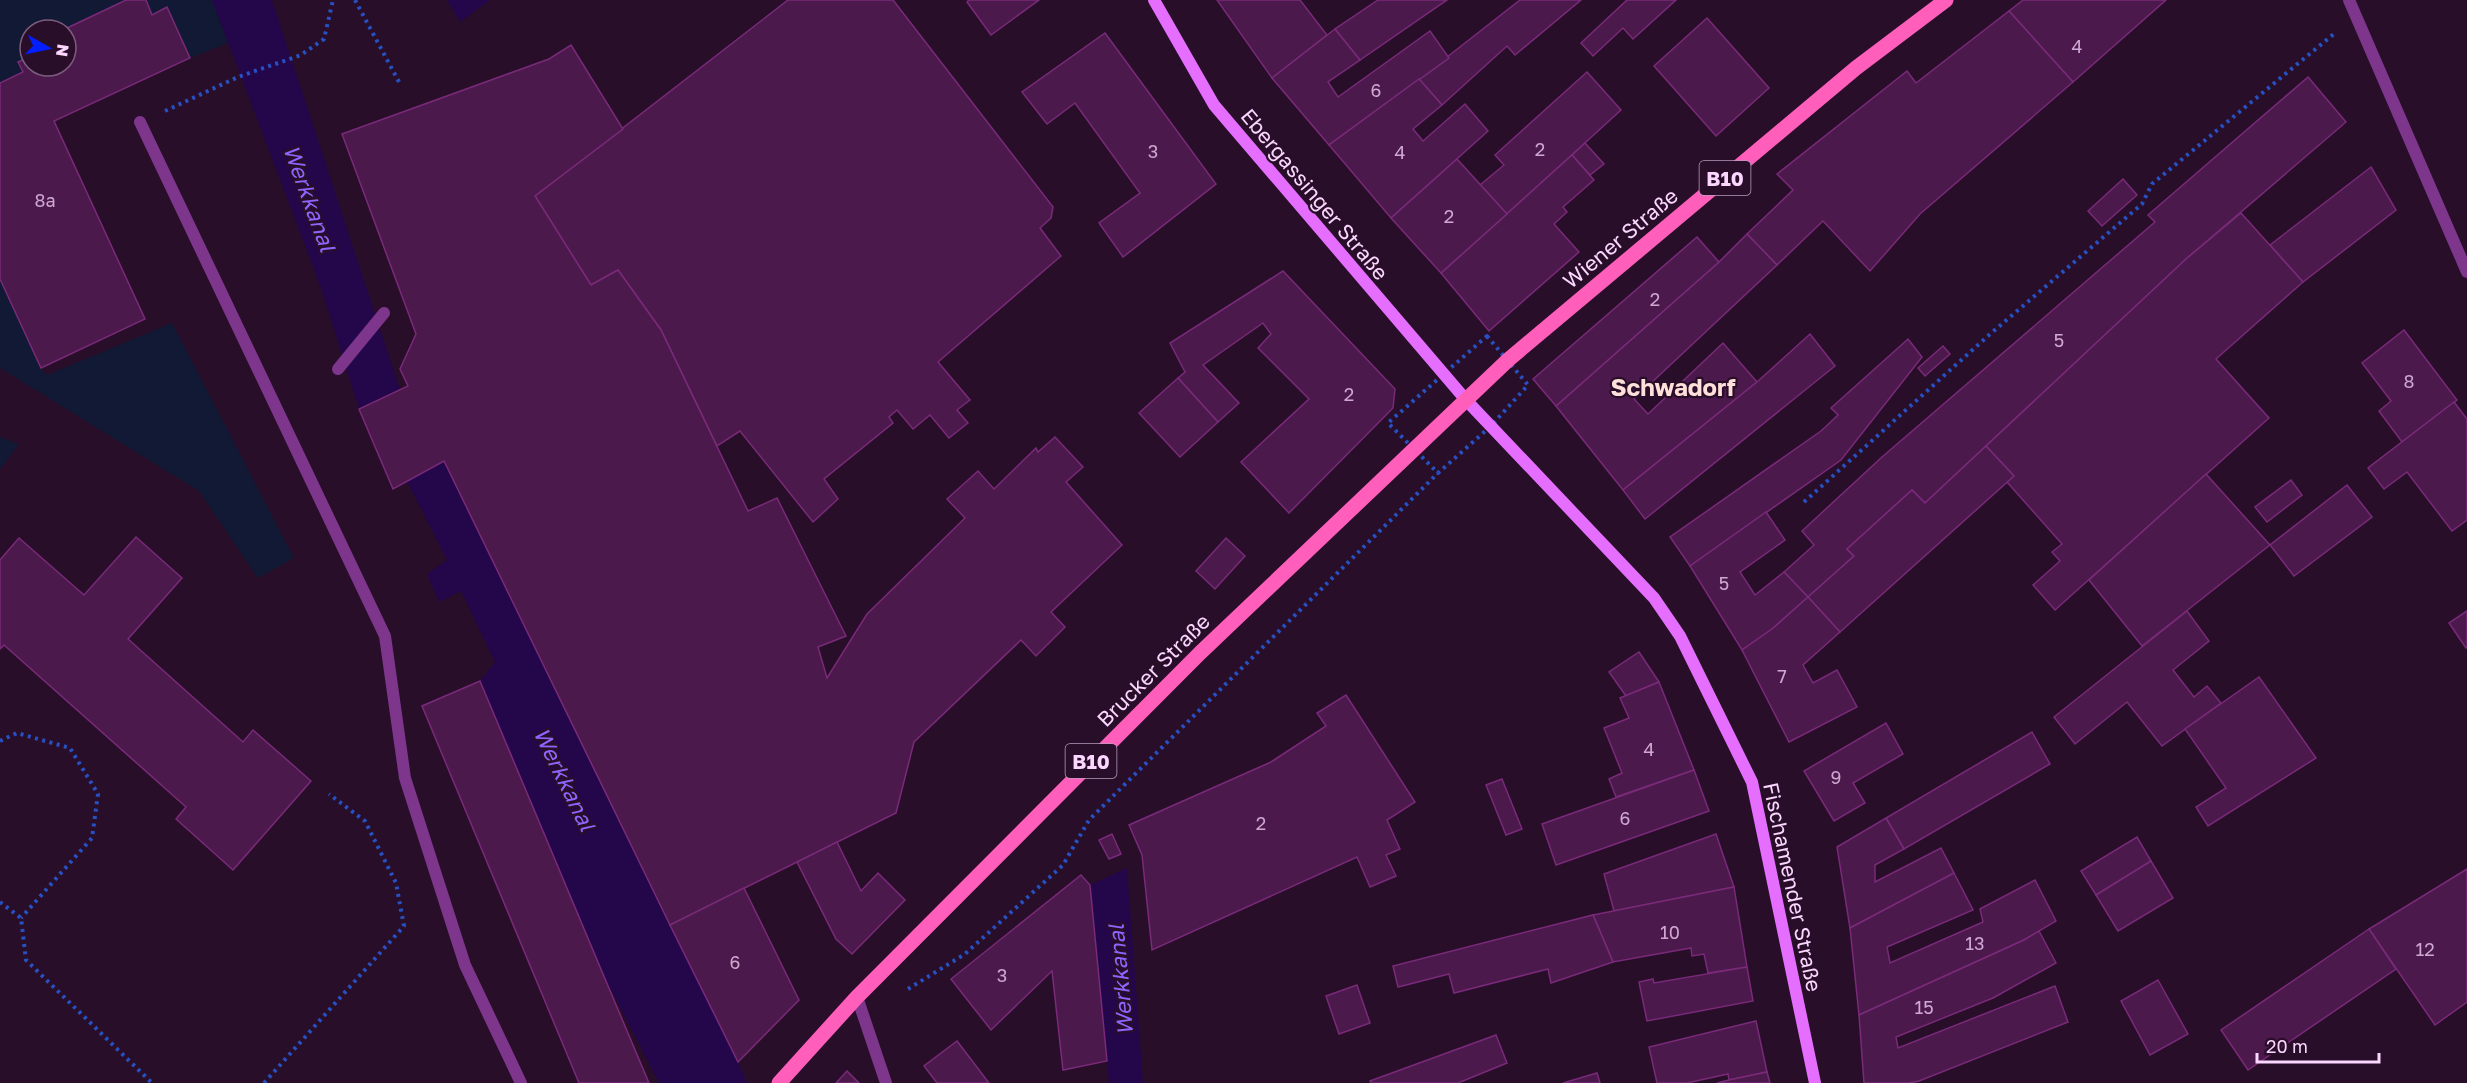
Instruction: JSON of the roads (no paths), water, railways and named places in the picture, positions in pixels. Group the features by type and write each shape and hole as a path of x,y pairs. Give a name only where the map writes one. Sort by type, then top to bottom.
{"main road":[{"name":"Ebergassinger Straße","path":"1154,0 1214,105 1466,400"},
{"name":"Wiener Straße","path":"1466,400 1508,360 1856,68 1946,0"},
{"name":"Brucker Straße","path":"779,1083 857,997 1200,653 1466,400"},
{"name":"Fischamender Straße","path":"1466,400 1654,598 1680,636 1752,782 1815,1083"}],"street":[{"path":"2349,0 2467,272"},
{"path":"140,122 386,636 405,778 465,965 520,1083"},
{"path":"338,369 384,313"},
{"path":"857,997 886,1083"}],"water":[{"name":"Werkkanal","path":"212,0 272,0 400,390 359,409 321,288"},
{"path":"447,0 488,0 489,1 460,22"},
{"name":"Werkkanal","path":"444,461 747,1083 659,1083 603,974 480,681 495,662 461,591 439,602 427,574 447,560 407,481"},
{"name":"Werkkanal","path":"1127,868 1143,1083 1109,1083 1090,885"}],"district":[{"name":"Schwadorf","path":"1673,386"}]}
